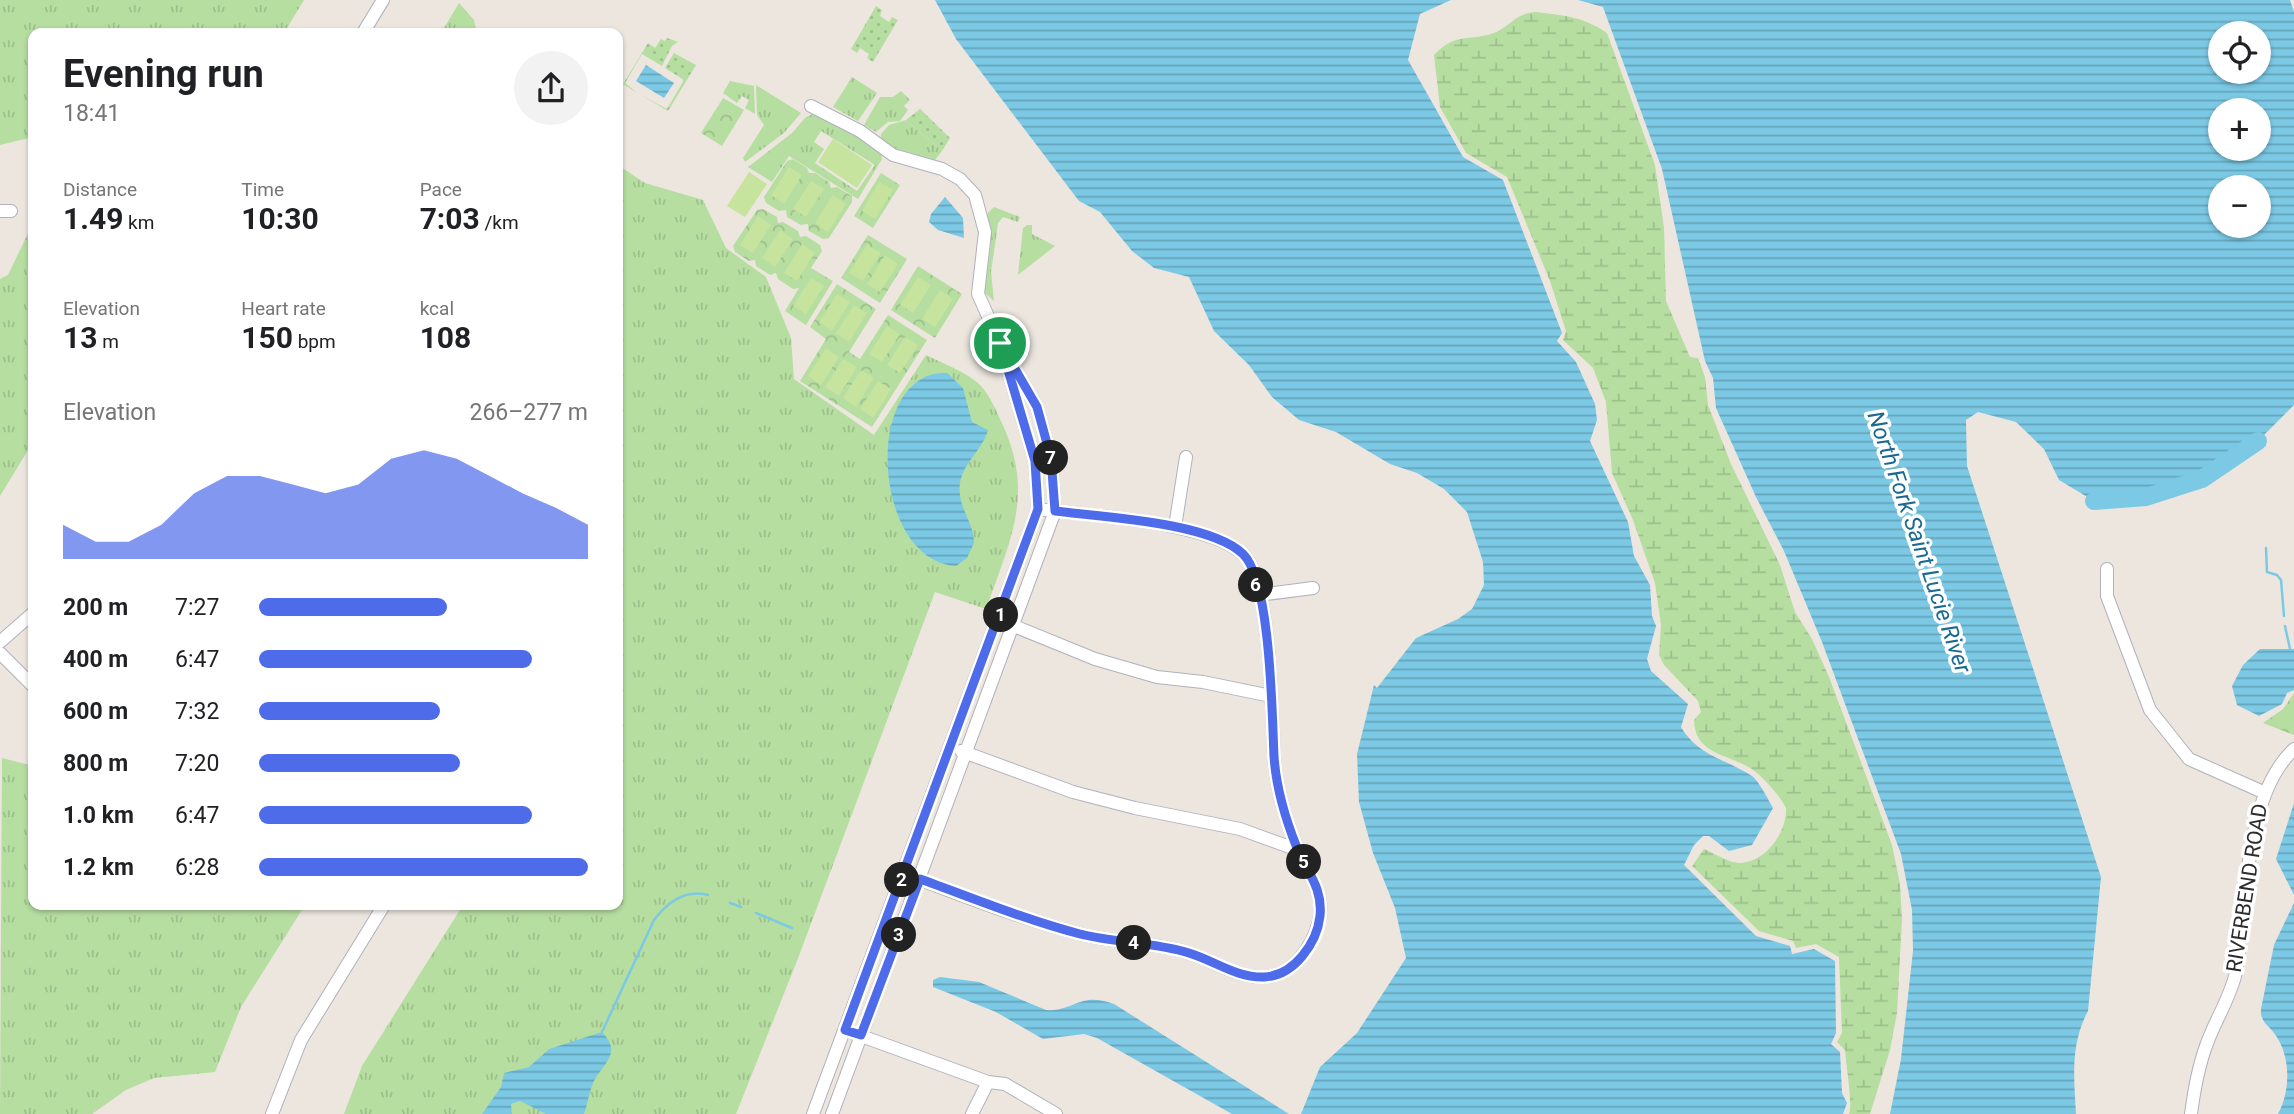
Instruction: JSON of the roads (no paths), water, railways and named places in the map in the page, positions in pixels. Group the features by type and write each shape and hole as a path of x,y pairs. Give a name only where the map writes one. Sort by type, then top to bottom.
{"street":[{"path":"366,28 383,0"},
{"path":"811,106 860,131 893,155 942,169 960,179 975,195 985,232 978,294 1000,343 1037,407 1051,458 1055,511 832,1114"},
{"path":"813,1114 905,874 1038,509 1035,461 1000,343"},
{"path":"1175,527 1186,457"},
{"path":"905,874 1081,934 1189,953 1242,975 1267,978 1293,966 1311,944 1320,920 1322,896 1298,850 1282,806 1275,767 1269,649 1259,595 1246,557 1236,548 1175,527 1038,509"},
{"path":"2106,569 2107,596 2150,710 2189,759 2263,792"},
{"path":"1259,595 1313,588"},
{"path":"0,642 28,617"},
{"path":"999,621 1095,659 1157,677 1203,682 1271,696"},
{"path":"0,653 28,681"},
{"path":"951,747 1073,792 1135,808 1240,828 1298,850"},
{"name":"RIVERBEND ROAD","path":"2192,1114 2194,1088 2206,1047 2235,974 2242,906 2263,792 2294,749"},
{"path":"272,1114 301,1040 381,910"},
{"path":"845,1030 988,1082 1005,1084 1056,1114"},
{"path":"972,1114 988,1082"}],"water":[{"path":"935,0 1451,0 1420,14 1408,60 1463,157 1503,180 1562,333 1557,341 1576,362 1595,404 1597,420 1590,441 1628,522 1634,556 1650,585 1652,616 1656,626 1647,659 1651,671 1688,704 1681,727 1688,737 1704,751 1752,776 1773,808 1752,845 1729,851 1709,836 1703,836 1694,845 1684,865 1756,936 1790,946 1792,954 1814,949 1835,961 1836,1033 1831,1044 1840,1052 1842,1093 1847,1103 1843,1114 1301,1114 1320,1067 1357,1033 1406,958 1395,908 1373,853 1359,802 1357,754 1374,685 1377,688 1416,638 1458,619 1472,609 1484,585 1483,562 1467,512 1444,489 1417,473 1390,464 1336,432 1299,420 1272,397 1249,365 1214,331 1189,277 1154,268 1132,251 1100,212 1079,201 956,39"},
{"name":"North Fork Saint Lucie River","path":"1578,0 2290,0 2294,12 2294,405 2258,441 2202,479 2133,499 2094,501 2059,480 2044,449 2016,422 1978,412 1966,420 1967,466 2101,877 2088,1011 2076,1049 2076,1114 1890,1114 1901,1059 1913,951 1912,910 1901,854 1822,642 1784,551 1716,408 1713,378 1705,361 1662,169 1603,7"},
{"path":"646,65 674,83 664,98 636,81"},
{"path":"945,197 963,218 964,238 938,230 929,222 931,214"},
{"path":"947,373 963,388 972,422 988,430 962,476 960,495 974,543 967,558 956,566 928,556 907,533 893,502 888,466 890,431 901,401 919,380"},
{"path":"2260,649 2294,649 2294,690 2287,693 2282,704 2259,716 2237,705 2232,686 2243,665"},
{"path":"2294,803 2294,895 2276,859"},
{"path":"2294,903 2294,1114 2278,1114 2287,1084 2286,1062 2280,1042 2263,1019 2261,1009 2274,945"},
{"path":"940,977 979,982 1046,1010 1093,1000 1114,1004 1289,1114 1232,1114 1097,1038 1084,1034 1043,1039 996,1012 933,987 933,980"},
{"path":"602,1032 611,1046 610,1057 592,1085 584,1114 546,1114 520,1101 511,1104 512,1114 482,1114 501,1087 504,1073 529,1067 549,1049"}],"waterway":[{"path":"2094,501 2146,497 2202,479 2258,441"},
{"path":"2266,548 2267,572 2277,575 2281,580 2284,616"},
{"path":"2285,626 2290,649"},
{"path":"602,1032 654,920 677,899 692,894 708,895"},
{"path":"730,903 741,907"},
{"path":"756,913 792,928"}]}
